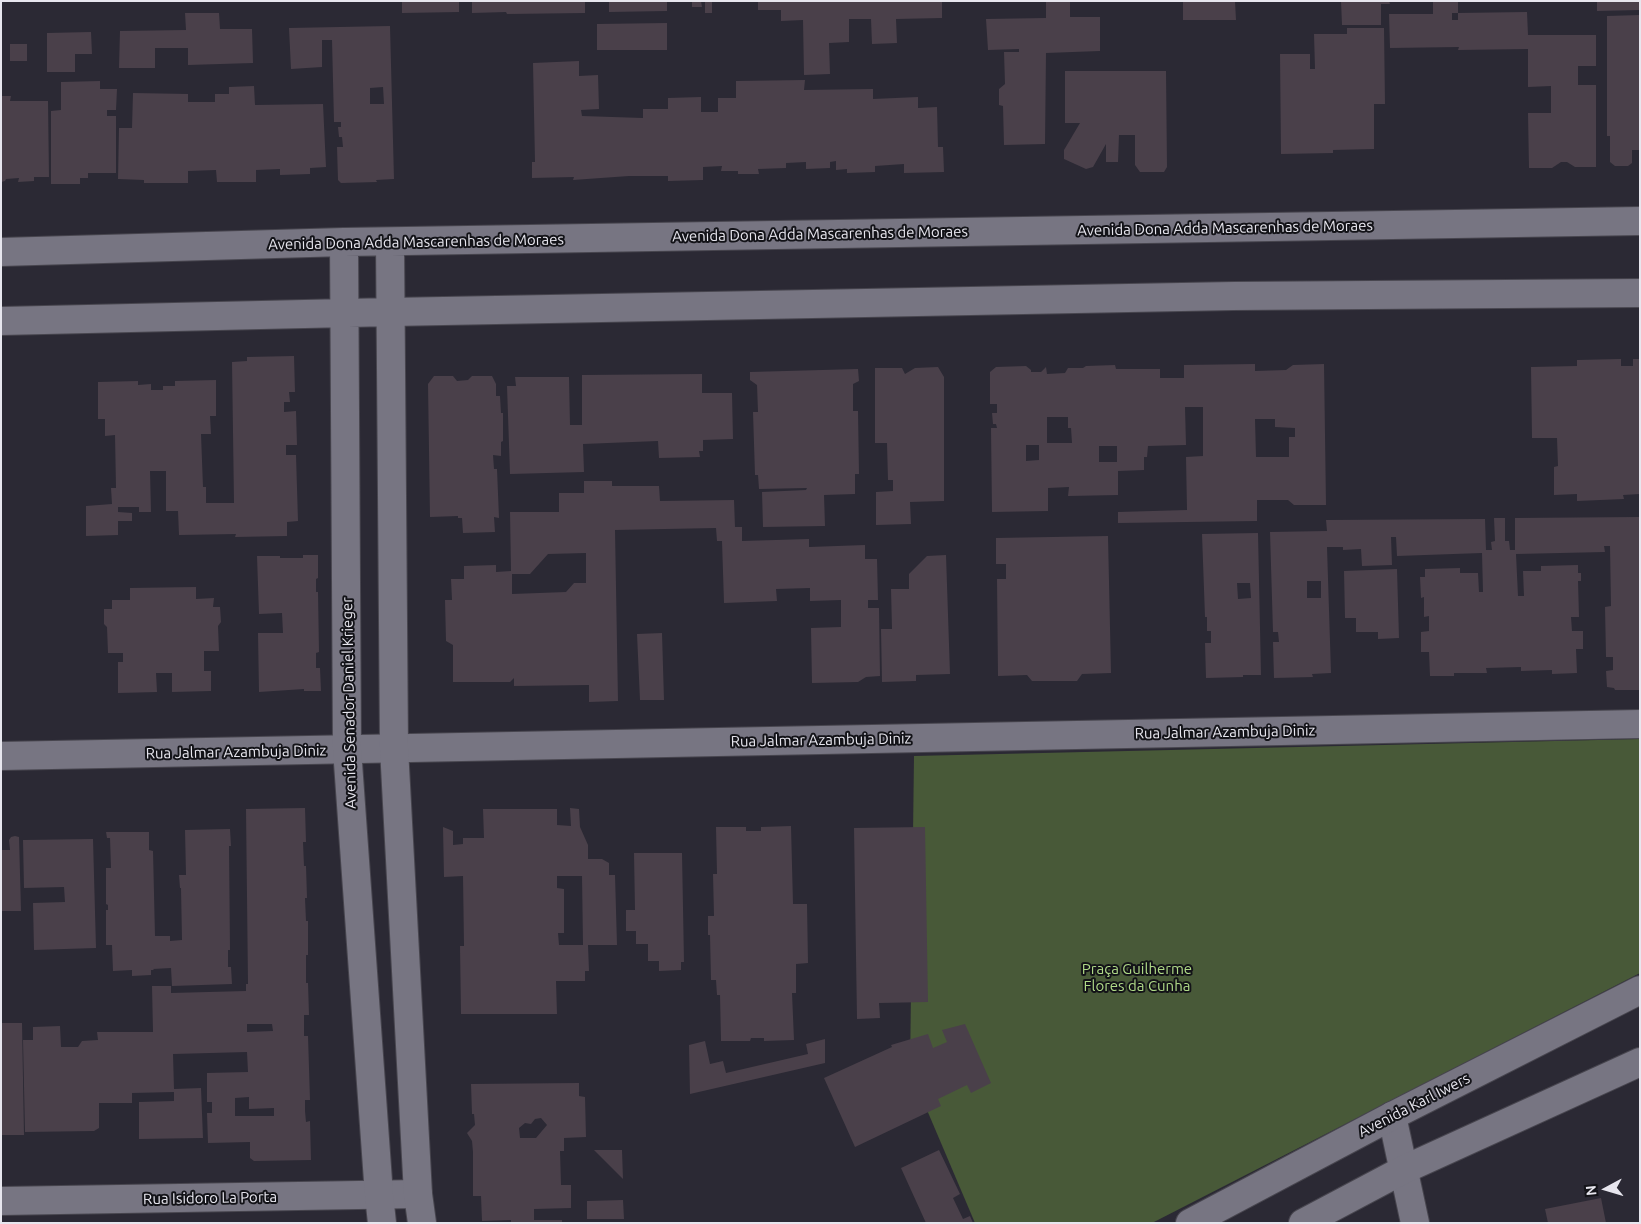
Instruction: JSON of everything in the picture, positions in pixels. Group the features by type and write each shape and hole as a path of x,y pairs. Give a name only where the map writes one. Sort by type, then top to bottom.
{"street":[{"name":"Avenida Dona Adda Mascarenhas de Moraes","path":"1,252 344,242 1640,221"},
{"name":"Avenida Senador Daniel Krieger","path":"344,242 347,750 382,1223"},
{"path":"390,242 394,748 418,1194 422,1223"},
{"path":"1,321 1234,296 1640,294"},
{"name":"Rua Jalmar Azambuja Diniz","path":"1,756 1640,724"},
{"name":"Avenida Karl Iwers","path":"1190,1223 1392,1116 1640,990"},
{"path":"1303,1223 1403,1170 1640,1062"},
{"path":"1392,1116 1415,1223"},
{"name":"Rua Isidoro La Porta","path":"1,1201 418,1194"}],"green space":[{"name":"Praça Guilherme Flores da Cunha","path":"1640,739 1640,973 1152,1223 975,1223 910,1070 914,756"}],"building":[{"path":"402,1 459,1 459,12 402,13"},
{"path":"472,1 585,1 585,13 472,13"},
{"path":"609,1 667,1 667,11 609,12"},
{"path":"692,1 701,1 702,7 692,7"},
{"path":"705,1 712,1 712,13 705,13"},
{"path":"758,1 942,1 942,18 896,19 897,43 872,44 871,19 849,19 849,42 829,43 830,74 804,75 803,20 781,21 781,10 758,10"},
{"path":"1046,1 1070,1 1070,17 1100,17 1100,51 1046,53 1045,144 1004,145 1003,106 999,105 999,89 1005,84 1004,52 1019,52 1019,49 988,50 986,19 1046,18"},
{"path":"1183,1 1235,1 1236,20 1183,20"},
{"path":"1341,1 1389,1 1390,4 1381,4 1381,25 1342,25"},
{"path":"1433,1 1458,1 1458,13 1527,12 1528,35 1596,35 1596,66 1578,66 1578,85 1596,85 1596,167 1575,167 1567,162 1561,162 1552,168 1529,168 1528,113 1551,113 1551,86 1528,87 1528,49 1458,50 1459,47 1390,48 1389,14 1433,14","holes":["1452,13 1458,13 1458,20 1452,20"]},
{"path":"1597,1 1640,1 1640,10 1597,11"},
{"path":"185,13 219,13 220,29 252,29 253,63 188,65 188,48 155,48 155,68 119,68 120,31 186,30"},
{"path":"1640,15 1640,150 1632,150 1632,163 1628,166 1615,166 1610,162 1610,136 1607,136 1607,16"},
{"path":"667,23 667,50 597,50 597,24"},
{"path":"390,26 394,179 376,180 377,182 341,183 338,180 337,147 343,147 338,127 341,127 341,122 334,122 332,40 322,40 322,67 291,69 289,28","holes":["383,87 384,104 370,104 370,88"]},
{"path":"1347,28 1384,28 1385,104 1374,104 1374,149 1333,150 1333,153 1281,154 1280,54 1310,54 1310,69 1315,69 1314,34 1347,34"},
{"path":"91,32 92,54 75,54 75,72 47,72 47,33"},
{"path":"10,44 27,44 27,61 10,61"},
{"path":"579,61 579,76 598,75 599,109 581,110 582,116 643,118 643,109 668,109 668,98 701,97 701,112 718,112 718,98 736,98 736,81 805,80 804,90 873,89 873,99 918,97 918,108 937,107 938,147 943,147 944,172 904,173 904,164 875,166 875,172 847,173 847,169 836,170 836,161 830,162 830,168 806,169 806,162 786,163 786,168 758,169 759,174 738,174 738,171 721,171 722,166 703,167 703,180 668,181 668,176 629,176 573,180 574,177 532,178 532,162 535,162 533,63"},
{"path":"1065,71 1166,71 1167,167 1164,172 1140,172 1135,165 1135,135 1119,135 1118,162 1106,162 1106,144 1093,167 1086,169 1064,159 1064,150 1080,123 1065,123"},
{"path":"100,81 100,89 117,89 116,110 107,110 107,116 116,116 116,173 88,173 88,178 80,178 80,184 51,184 51,111 61,110 61,82"},
{"path":"254,86 255,105 323,104 326,167 310,168 310,174 280,175 280,169 256,170 256,182 217,182 216,170 188,171 188,183 144,183 144,180 118,179 119,128 132,128 133,93 188,94 188,102 215,102 215,94 229,94 229,87"},
{"path":"1,96 11,96 10,101 48,101 49,177 34,177 34,181 18,182 19,178 6,179 1,182"},
{"path":"294,356 295,392 289,392 290,402 284,402 284,412 296,411 297,445 286,445 286,455 296,455 298,521 287,522 287,536 235,537 236,534 179,535 178,511 166,511 166,471 150,471 151,512 139,512 139,507 118,507 118,512 132,513 132,521 118,521 118,535 86,536 86,506 112,504 111,488 116,488 115,435 105,436 105,419 98,419 98,382 138,381 138,385 151,384 151,390 163,390 163,386 175,386 175,381 216,380 216,416 210,416 211,434 201,434 203,487 206,487 206,503 234,503 232,362 247,361 247,357"},
{"path":"1621,359 1621,366 1633,366 1633,359 1640,359 1640,494 1623,495 1624,499 1577,501 1577,494 1554,495 1554,467 1558,466 1557,438 1532,438 1531,367 1577,366 1577,360"},
{"path":"1255,364 1255,371 1286,370 1293,365 1324,364 1326,505 1294,505 1288,500 1257,500 1257,521 1118,523 1118,512 1187,510 1186,457 1203,456 1203,407 1185,407 1186,445 1148,446 1147,457 1144,457 1144,470 1118,471 1118,495 1068,496 1069,487 1048,488 1048,511 992,512 991,428 997,428 996,424 993,424 992,413 997,413 997,404 990,404 990,372 996,367 1026,366 1031,372 1041,372 1046,367 1047,374 1065,373 1068,368 1115,365 1116,369 1160,369 1160,378 1184,378 1184,365","holes":["1047,417 1068,417 1068,428 1071,428 1072,443 1047,443","1255,419 1275,419 1275,427 1295,428 1295,437 1289,437 1289,457 1256,457","1026,445 1039,445 1039,460 1026,461","1099,446 1117,446 1117,462 1099,462"]},
{"path":"938,367 944,377 944,501 910,502 911,524 876,525 876,492 893,491 893,480 888,480 887,443 875,443 875,368 902,368 905,374 915,368"},
{"path":"858,369 859,381 853,384 853,411 858,411 859,474 855,474 855,494 824,495 825,526 763,527 762,492 806,490 807,488 759,489 758,475 755,475 753,412 758,412 757,385 750,380 750,372"},
{"path":"702,374 702,393 732,393 733,439 703,440 703,451 699,451 700,457 659,458 658,441 583,444 584,472 510,474 507,386 516,386 515,377 569,377 570,425 582,425 582,375"},
{"path":"434,376 453,376 457,381 468,380 472,376 492,376 496,384 496,396 500,396 501,413 503,413 503,441 501,442 501,456 493,455 494,469 497,469 499,518 494,517 495,532 463,533 462,518 458,518 458,516 430,517 428,384"},
{"path":"584,481 612,481 612,486 659,486 660,501 734,500 735,527 742,527 742,541 809,539 809,547 865,545 865,559 877,559 878,600 868,600 868,608 879,608 880,676 866,677 858,682 812,683 811,628 841,627 841,600 810,601 810,588 776,589 777,601 724,603 722,541 717,541 716,528 615,530 618,701 589,702 589,685 514,686 514,678 510,682 453,682 453,645 446,641 445,600 452,600 451,579 464,579 464,566 496,565 496,572 511,571 510,512 559,512 559,493 584,493","holes":["586,553 586,583 574,583 566,592 512,594 512,574 530,574 548,554"]},
{"path":"1640,517 1640,690 1615,690 1614,688 1607,687 1606,671 1613,670 1613,657 1606,657 1605,607 1611,606 1610,546 1604,546 1605,552 1516,554 1518,596 1524,596 1523,571 1541,571 1541,566 1578,565 1578,573 1581,573 1581,581 1578,581 1579,617 1571,617 1572,631 1583,631 1583,649 1576,649 1577,673 1552,674 1552,670 1521,671 1521,667 1486,668 1487,673 1454,673 1454,676 1430,676 1429,652 1421,652 1421,632 1429,631 1429,616 1424,617 1424,597 1421,598 1420,577 1425,577 1425,569 1460,568 1460,573 1478,573 1479,592 1483,592 1482,553 1397,556 1396,537 1391,537 1392,565 1362,566 1361,549 1343,550 1343,547 1327,547 1331,673 1312,674 1313,677 1274,678 1273,642 1279,642 1278,632 1273,632 1270,532 1327,531 1326,520 1485,519 1486,550 1492,550 1491,542 1495,541 1494,518 1505,518 1505,541 1509,541 1510,550 1515,550 1515,518","holes":["1307,581 1321,581 1321,598 1307,598"]},
{"path":"1258,533 1261,675 1206,678 1205,643 1211,643 1211,631 1207,631 1207,617 1205,617 1202,534","holes":["1237,583 1250,583 1251,598 1238,599"]},
{"path":"1108,536 1111,673 1082,674 1077,681 1032,681 1027,675 998,676 997,579 1006,579 1006,564 996,564 996,538"},
{"path":"303,555 318,555 316,592 318,592 319,652 316,653 316,668 320,668 321,691 304,691 304,689 259,692 258,633 283,633 282,613 259,614 257,556 303,558"},
{"path":"946,555 950,674 916,675 916,681 882,682 881,629 892,629 891,589 909,589 909,574 927,556"},
{"path":"1397,569 1399,638 1378,639 1378,632 1356,632 1356,618 1345,618 1344,571"},
{"path":"196,587 196,599 214,598 213,607 220,607 221,622 218,626 219,651 204,651 204,671 211,671 211,691 172,692 172,673 156,673 157,692 118,693 118,662 123,662 123,653 108,653 104,609 112,609 112,600 130,600 130,588"},
{"path":"662,633 664,700 640,700 637,634"},
{"path":"305,808 306,842 303,842 304,866 306,866 306,921 308,921 306,983 308,983 309,1015 304,1015 304,1036 308,1036 310,1100 305,1100 305,1111 306,1122 310,1121 311,1160 254,1161 250,1158 250,1142 208,1143 207,1113 212,1113 212,1102 207,1102 207,1073 248,1072 247,1052 173,1054 174,1089 201,1088 203,1138 139,1139 139,1102 174,1101 174,1092 132,1093 132,1103 99,1103 99,1128 94,1131 25,1132 23,1040 33,1040 33,1027 60,1026 61,1047 78,1047 82,1041 98,1040 97,1032 153,1032 152,986 171,986 171,993 246,991 246,984 248,984 246,809","holes":["247,1024 272,1024 273,1031 247,1032","249,1097 249,1109 274,1108 274,1116 235,1116 235,1098"]},
{"path":"570,808 579,809 580,827 588,845 588,859 602,859 609,863 609,875 615,875 617,945 588,945 589,971 585,971 585,981 556,981 557,1014 461,1014 460,946 464,946 463,876 444,877 443,827 453,831 453,845 463,844 463,838 484,838 483,809 557,809 557,825 571,826","holes":["557,876 582,876 583,945 559,945 558,933 564,933 564,889 557,888"]},
{"path":"791,826 793,904 807,904 808,963 796,964 796,993 792,993 794,1040 764,1041 764,1038 751,1038 750,1041 721,1041 720,995 717,995 716,980 711,980 710,935 708,935 708,916 714,916 713,874 717,874 716,827 746,827 746,831 761,831 761,827"},
{"path":"925,827 928,1002 879,1003 880,1018 857,1019 854,828"},
{"path":"230,829 230,950 228,950 228,967 231,967 232,984 172,986 171,968 153,969 151,970 151,975 132,976 132,970 113,971 112,945 106,945 106,910 108,910 108,905 106,904 106,868 111,868 110,838 107,838 106,832 149,832 149,850 153,851 155,936 170,936 170,941 182,940 179,875 186,875 185,830"},
{"path":"15,836 19,837 21,911 1,911 1,850 10,850 9,840"},
{"path":"93,839 96,948 34,950 33,903 65,902 64,887 24,888 23,840"},
{"path":"634,853 682,853 684,962 681,962 681,970 659,971 659,961 648,961 648,944 636,944 636,931 626,931 626,910 635,910"},
{"path":"1,1023 22,1023 24,1135 1,1135"},
{"path":"965,1024 991,1083 971,1093 967,1085 938,1099 941,1106 855,1147 824,1078 892,1047 891,1045 928,1034 933,1048 947,1042 942,1030"},
{"path":"825,1039 825,1063 690,1094 689,1045 705,1041 710,1064 723,1061 726,1073 808,1054 806,1044"},
{"path":"579,1083 579,1096 585,1097 586,1137 564,1138 564,1151 560,1151 561,1185 571,1185 571,1208 534,1209 534,1220 562,1220 562,1223 511,1223 511,1220 482,1221 481,1196 473,1196 472,1141 467,1133 475,1125 474,1114 472,1114 471,1084","holes":["541,1118 547,1125 536,1138 520,1138 519,1128 525,1123 531,1124 535,1119"]},
{"path":"594,1150 622,1150 623,1179"},
{"path":"939,1150 960,1194 953,1198 963,1219 970,1216 973,1223 926,1223 901,1168"},
{"path":"1601,1198 1606,1223 1548,1223 1545,1209"},
{"path":"623,1200 624,1219 587,1219 587,1201"}]}
